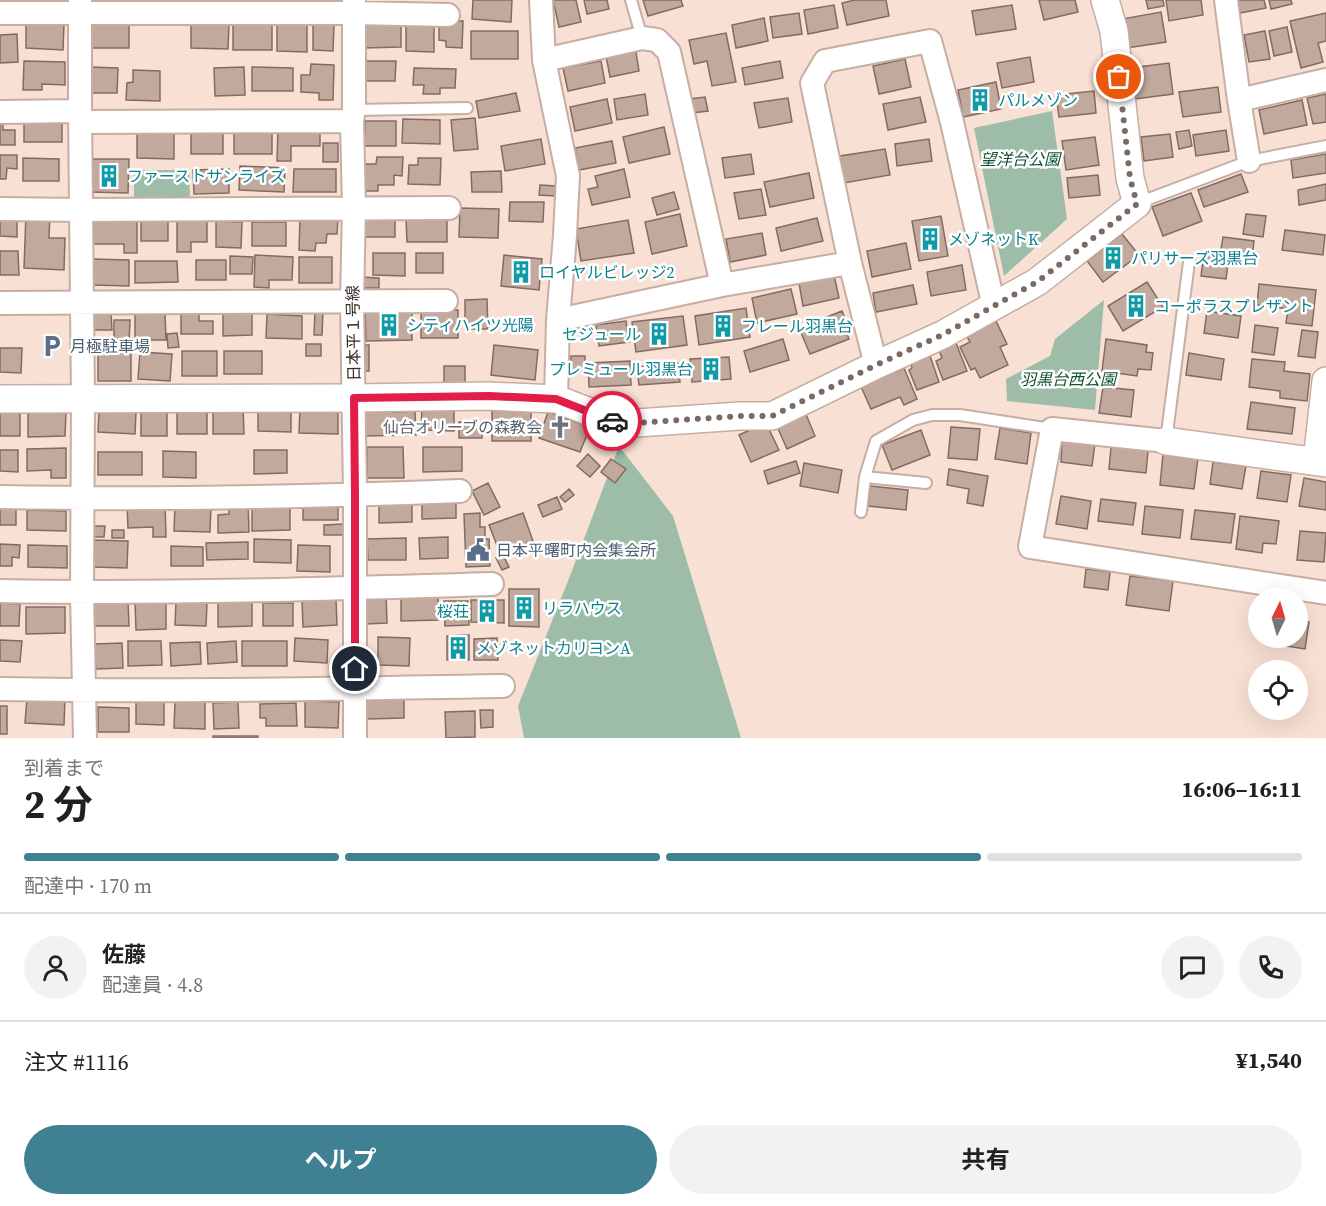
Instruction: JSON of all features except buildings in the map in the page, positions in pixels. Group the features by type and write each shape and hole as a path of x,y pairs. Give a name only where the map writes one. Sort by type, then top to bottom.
{"street":[{"path":"541,0 544,60 568,176 566,235 558,320 556,399"},
{"path":"0,399 489,396 556,399 622,424 772,416 942,335 994,307 1037,282 1137,204 1130,178 1114,31 1105,0"},
{"path":"1226,0 1249,160"},
{"path":"80,6 84,399 82,593 85,738"},
{"path":"0,13 80,6 354,7 448,15"},
{"name":"日本平１号線","path":"354,7 352,301 356,588 355,738"},
{"path":"544,60 642,38 657,40 669,52 722,285"},
{"path":"876,365 850,263 812,83 825,61 930,41 952,122 994,307"},
{"path":"1239,100 1326,80"},
{"path":"0,112 80,116 353,116"},
{"path":"0,209 449,208"},
{"path":"558,320 722,285 850,263"},
{"path":"0,303 446,301"},
{"path":"1326,381 1321,462 1166,441 1052,429 1030,547 1326,593"},
{"path":"0,497 82,499 460,491"},
{"path":"0,591 82,593 492,584"},
{"path":"0,689 355,689 503,686"}],"lane":[{"path":"631,0 642,38"},
{"path":"353,116 467,108"},
{"path":"1137,204 1249,160 1326,146"},
{"path":"1166,441 1189,262"},
{"path":"861,512 866,477 876,441 914,420 932,415 960,415 1052,429"},
{"path":"866,477 926,483"}],"green space":[{"name":"望洋台公園","path":"1052,111 1067,219 1004,276 974,128"},
{"path":"134,170 189,170 190,200 134,201"},
{"name":"羽黒台西公園","path":"1104,300 1095,410 1007,401 1006,379 1050,356 1055,339"},
{"path":"619,446 673,516 741,738 524,738 518,706"}],"way so far":[{"path":"612,421 622,424 772,416 942,335 1037,282 1137,204 1130,178 1119,77"}],"place":[{"name":"パルメゾン","path":"980,100"},
{"name":"ファーストサンライズ","path":"109,176"},
{"name":"メゾネットK","path":"930,239"},
{"name":"パリサーズ羽黒台","path":"1113,258"},
{"name":"ロイヤルビレッジ2","path":"521,272"},
{"name":"コーポラスプレザント","path":"1136,306"},
{"name":"シティハイツ光陽","path":"389,325"},
{"name":"フレール羽黒台","path":"723,326"},
{"name":"セジュール","path":"659,334"},
{"name":"月極駐車場","path":"52,346"},
{"name":"プレミュール羽黒台","path":"711,369"},
{"name":"仙台オリーブの森教会","path":"560,427"},
{"name":"日本平曙町内会集会所","path":"478,550"},
{"name":"リラハウス","path":"524,608"},
{"name":"桜荘","path":"487,611"},
{"name":"メゾネットカリヨンA","path":"458,648"}],"route":[{"path":"355,669 354,398 489,396 556,399 612,421"}]}
